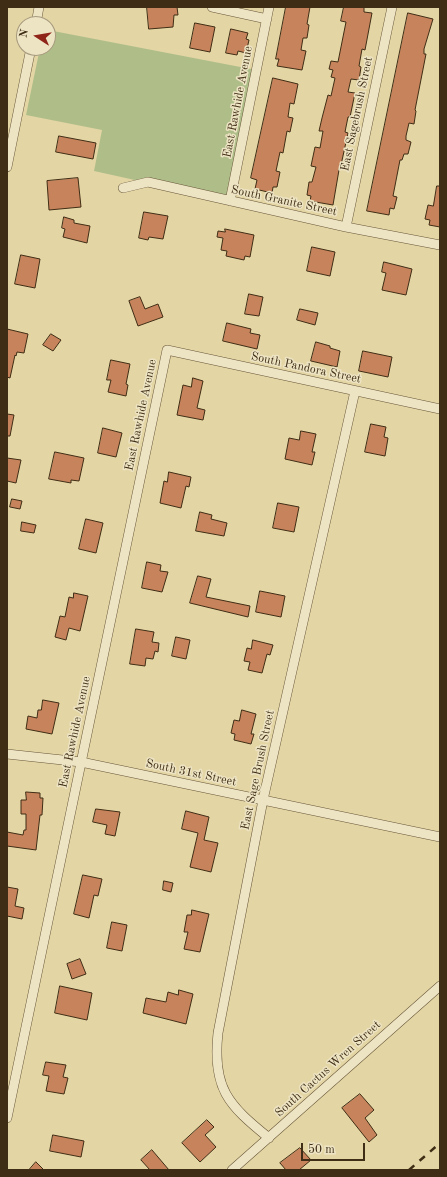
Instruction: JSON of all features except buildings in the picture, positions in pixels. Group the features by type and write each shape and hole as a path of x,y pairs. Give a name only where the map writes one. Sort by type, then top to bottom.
{"street":[{"path":"212,7 267,19"},
{"name":"East Rawhide Avenue","path":"230,202 269,7"},
{"name":"East Sagebrush Street","path":"346,227 392,7"},
{"path":"7,167 29,56"},
{"name":"South Granite Street","path":"123,188 148,182 230,202 346,227 440,245"},
{"name":"East Rawhide Avenue","path":"7,1118 167,350"},
{"name":"South Pandora Street","path":"167,350 440,409"},
{"name":"East Sage Brush Street","path":"269,1138 248,1121 231,1104 223,1091 218,1072 216,1052 263,800 354,391"},
{"name":"South 31st Street","path":"7,754 81,762 440,837"},
{"name":"South Cactus Wren Street","path":"232,1170 440,986"}],"green space":[{"path":"56,32 256,70 230,201 94,171 102,130 26,115 38,56 56,56"}],"railway":[{"path":"409,1170 440,1143"}]}
